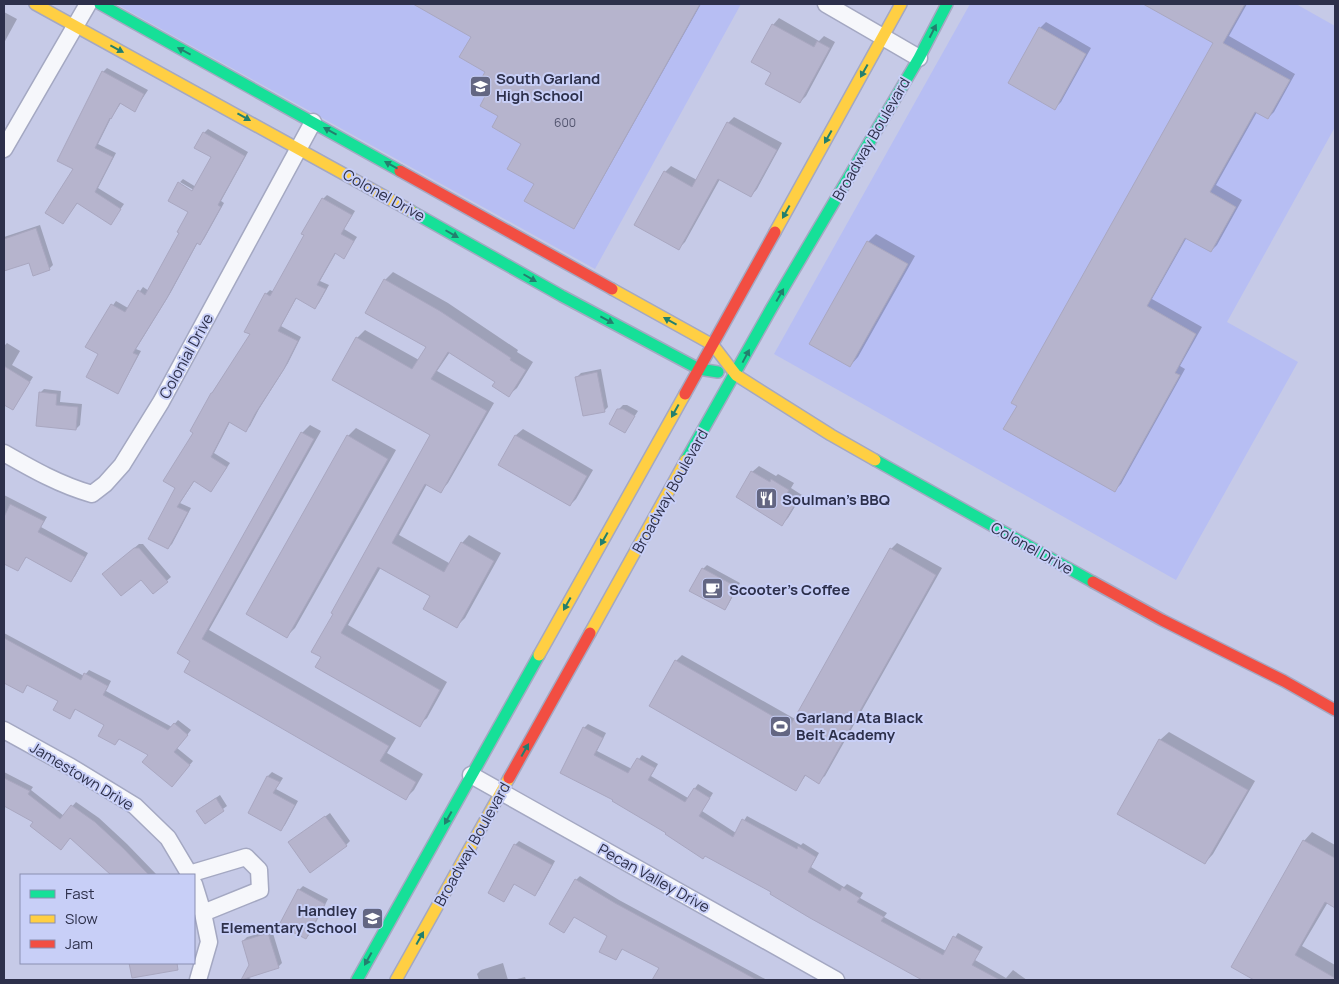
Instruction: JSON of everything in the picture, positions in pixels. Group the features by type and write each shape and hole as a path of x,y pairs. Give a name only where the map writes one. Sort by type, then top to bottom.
{"main road":[{"name":"Colonel Drive","path":"35,4 299,148 562,296 699,369 736,375"},
{"name":"Colonel Drive","path":"100,4 713,345 736,375 831,436 1162,620 1335,710"},
{"path":"357,980 471,775 595,564 699,369 814,172 901,4"},
{"name":"Broadway Boulevard","path":"396,980 502,792 616,578 736,375 838,187 919,58 947,4"}],"street":[{"path":"4,150 88,4"},
{"path":"826,4 919,58"},
{"name":"Colonial Drive","path":"4,453 43,475 77,490 92,494 105,484 122,466 161,402 313,122"},
{"name":"Jamestown Drive","path":"4,730 71,767 135,806 168,838 189,874"},
{"name":"Pecan Valley Drive","path":"471,775 836,980"},
{"path":"195,876 246,857 259,870 260,890 203,913"},
{"name":"Jamestown Drive","path":"195,890 210,942 198,980"}],"shaded area":[{"name":"South Garland High School","path":"116,4 741,4 595,269"},
{"path":"970,4 1296,4 1335,26 1335,127 1227,322 1298,362 1176,580 774,354"}],"building":[{"name":"South Garland High School","path":"413,4 700,4 574,229 524,201 534,184 507,169 521,144 492,127 498,116 480,106 491,85 481,79 485,72 459,57 471,37"},
{"path":"1143,4 1245,4 1223,43 1290,80 1268,119 1255,112 1210,192 1236,207 1211,252 1185,238 1147,306 1196,334 1175,373 1180,375 1115,492 1003,429 1017,406 1011,403 1213,43"},
{"path":"772,24 814,47 817,41 830,48 800,103 765,84 771,73 751,62"},
{"path":"1039,27 1086,54 1055,110 1008,83"},
{"path":"102,71 144,94 135,112 120,103 95,148 113,157 95,192 121,209 111,225 77,203 63,224 45,213 73,169 57,161"},
{"path":"727,122 777,150 751,197 718,179 679,250 634,225 664,171 692,187"},
{"path":"203,132 245,156 218,205 221,207 200,245 197,243 167,298 133,353 138,355 118,394 86,377 98,354 85,347 111,304 125,312 138,290 145,295 179,233 177,232 188,212 168,201 178,182 192,191 211,157 194,148"},
{"path":"322,198 352,215 341,234 354,241 344,259 335,253 317,285 326,289 315,309 296,298 278,331 298,341 284,369 255,414 246,432 229,422 211,457 227,467 211,492 194,481 177,507 188,512 168,549 148,539 175,488 163,481 193,433 190,431 211,393 250,334 244,332 265,293 270,296 304,235 301,234"},
{"path":"36,228 50,270 33,276 29,263 4,271 4,239"},
{"path":"867,241 908,264 850,367 809,344"},
{"path":"384,279 440,311 526,370 509,397 492,386 495,382 448,352 431,379 487,411 441,493 425,484 392,543 444,572 461,542 494,561 457,628 423,609 430,596 378,567 341,633 440,690 420,727 315,667 321,657 311,652 430,435 332,380 356,337 412,369 426,347 365,313"},
{"path":"4,366 30,382 13,410 4,405"},
{"path":"597,372 605,412 583,416 575,377"},
{"path":"39,392 57,394 56,405 78,407 76,430 36,426"},
{"path":"617,409 623,409 635,416 625,433 609,424"},
{"path":"301,432 314,439 202,639 389,746 380,761 416,782 406,800 184,672 190,661 177,653"},
{"path":"347,435 388,459 287,638 246,614"},
{"path":"515,435 587,476 570,506 498,465"},
{"name":"Soulman's BBQ","path":"751,471 770,482 771,479 789,490 786,495 797,501 782,526 736,497"},
{"path":"10,504 44,521 38,532 85,557 71,582 26,557 18,571 4,564 4,517"},
{"path":"134,548 139,548 168,582 153,594 141,580 121,596 102,574"},
{"path":"890,548 936,575 819,784 805,775 796,791 649,706 675,660 790,726"},
{"name":"Scooter's Coffee","path":"702,568 737,587 725,610 689,591"},
{"path":"4,638 81,680 84,673 108,686 103,695 168,730 174,723 188,735 174,752 190,765 172,787 142,762 148,755 119,739 115,745 98,736 104,725 75,709 70,719 53,710 58,701 27,685 23,693 4,683"},
{"path":"583,727 603,738 594,755 628,773 637,758 655,768 648,780 685,802 694,788 710,798 699,816 733,837 742,819 797,849 798,846 816,857 808,872 840,891 842,887 860,898 857,902 884,917 881,921 943,955 953,936 980,951 972,965 1000,980 922,980 810,918 770,894 771,892 705,856 703,859 613,800 560,773"},
{"path":"1159,739 1248,790 1205,864 1117,814"},
{"path":"267,776 280,782 273,793 295,805 281,831 248,813"},
{"path":"4,778 30,791 28,794 60,819 71,805 95,822 148,874 110,874 70,838 61,850 30,826 33,822 4,806"},
{"path":"216,798 224,811 205,824 196,811"},
{"path":"325,816 347,846 310,873 288,842"},
{"path":"1303,840 1335,858 1335,908 1325,902 1295,955 1335,978 1335,980 1254,980 1231,967"},
{"path":"514,844 552,865 535,896 514,884 504,902 488,893"},
{"path":"575,879 615,903 757,980 652,980 659,968 622,949 616,960 599,952 607,936 574,917 564,933 549,924"},
{"path":"298,889 325,904 306,939 279,925"},
{"path":"268,933 279,968 241,980 249,965 242,941"},
{"path":"129,964 177,964 178,970 132,978"}],"traffic: fast":[{"path":"100,4 400,171"},
{"path":"686,460 771,309 919,58 947,4"},
{"path":"411,211 562,296 699,369 718,372"},
{"path":"875,460 1093,582"},
{"path":"357,980 539,655"}],"traffic: slow":[{"path":"35,4 411,211"},
{"path":"775,232 901,4"},
{"path":"612,289 713,345 736,375 831,435 875,460"},
{"path":"539,655 685,394"},
{"path":"590,633 686,460"},
{"path":"396,980 509,778"}],"traffic: jam":[{"path":"400,171 612,289"},
{"path":"685,394 775,232"},
{"path":"1093,582 1162,620 1284,681 1335,710"},
{"path":"509,778 590,633"}],"place":[{"name":"South Garland High School","path":"480,87"},
{"name":"Soulman's BBQ","path":"766,499"},
{"name":"Scooter's Coffee","path":"713,589"},
{"name":"Garland Ata Black Belt Academy","path":"780,726"},
{"name":"Handley Elementary School","path":"373,919"}]}
